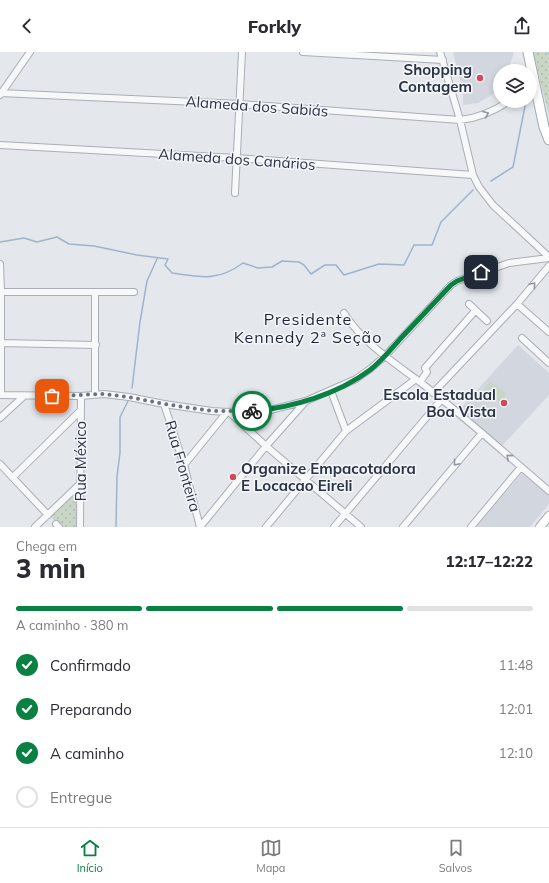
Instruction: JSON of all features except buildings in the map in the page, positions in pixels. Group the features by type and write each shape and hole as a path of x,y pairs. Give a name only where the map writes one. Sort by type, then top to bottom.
{"main road":[{"path":"528,52 544,127 549,140"},
{"path":"540,527 549,516"}],"street":[{"path":"0,94 30,52"},
{"path":"235,193 242,52"},
{"path":"303,52 442,60"},
{"path":"440,52 460,120 473,175 493,205 549,258"},
{"name":"Alameda dos Sabiás","path":"0,94 240,104 460,120 473,119 487,115 498,108"},
{"name":"Alameda dos Canários","path":"0,145 236,158 473,175"},
{"path":"0,264 0,394 24,396 81,396 95,394 129,397 164,404 228,412 270,410 306,401 332,391 356,379 385,356 451,285 457,281 509,263 549,258"},
{"path":"433,393 517,304 549,266"},
{"path":"1,292 134,292"},
{"path":"95,292 95,394"},
{"path":"469,304 486,321"},
{"path":"517,304 549,332"},
{"path":"266,527 346,431 418,381 427,372 426,368 475,311"},
{"path":"344,313 355,329 385,356 482,433 549,491"},
{"path":"522,338 546,361 549,353"},
{"path":"0,343 96,345"},
{"path":"332,391 346,431"},
{"path":"0,418 24,396"},
{"name":"Rua México","path":"80,527 81,396"},
{"path":"334,527 441,400"},
{"path":"200,527 266,446 306,401"},
{"name":"Rua Fronteira","path":"164,404 184,465 200,527"},
{"path":"13,477 80,411"},
{"path":"228,412 361,527"},
{"path":"184,465 228,412"},
{"path":"403,527 482,433"},
{"path":"0,464 48,515"},
{"path":"471,527 521,467"},
{"path":"35,527 81,483"}],"shaded area":[{"name":"Shopping Contagem","path":"453,52 514,53 510,64 493,64 492,95 478,103 463,105 463,92"},
{"name":"Escola Estadual Boa Vista","path":"518,345 549,373 549,395 501,447 459,410"},
{"path":"522,473 549,495 549,504 530,527 476,527"}],"green space":[{"path":"533,52 549,52 549,116 537,64"},
{"path":"490,381 507,394 501,402 484,390"},
{"path":"79,488 78,527 61,527 50,516"}],"waterway":[{"path":"491,181 513,167 525,108"},
{"path":"0,242 24,238 37,242 57,237 69,244 94,246 137,255 168,259 165,265 172,273 200,277 217,276 234,269 243,263 258,268 272,267 282,261 299,262 304,265 311,274 325,265 336,265 344,275 379,264 404,265 414,245 432,245 441,222 473,190"},
{"path":"132,388 140,322 147,281 157,259"},
{"path":"116,527 117,476 120,453 120,417 128,401"}],"way so far":[{"path":"52,396 104,394 212,411 252,411"}],"place":[{"name":"Shopping Contagem","path":"480,78"},
{"name":"Escola Estadual Boa Vista","path":"504,403"},
{"name":"Organize Empacotadora E Locacao Eireli","path":"233,477"}],"district":[{"name":"Presidente Kennedy 2ª Seção","path":"308,328"}],"route":[{"path":"252,411 270,410 306,401 332,391 356,379 385,356 451,285 457,281 481,272"}]}
